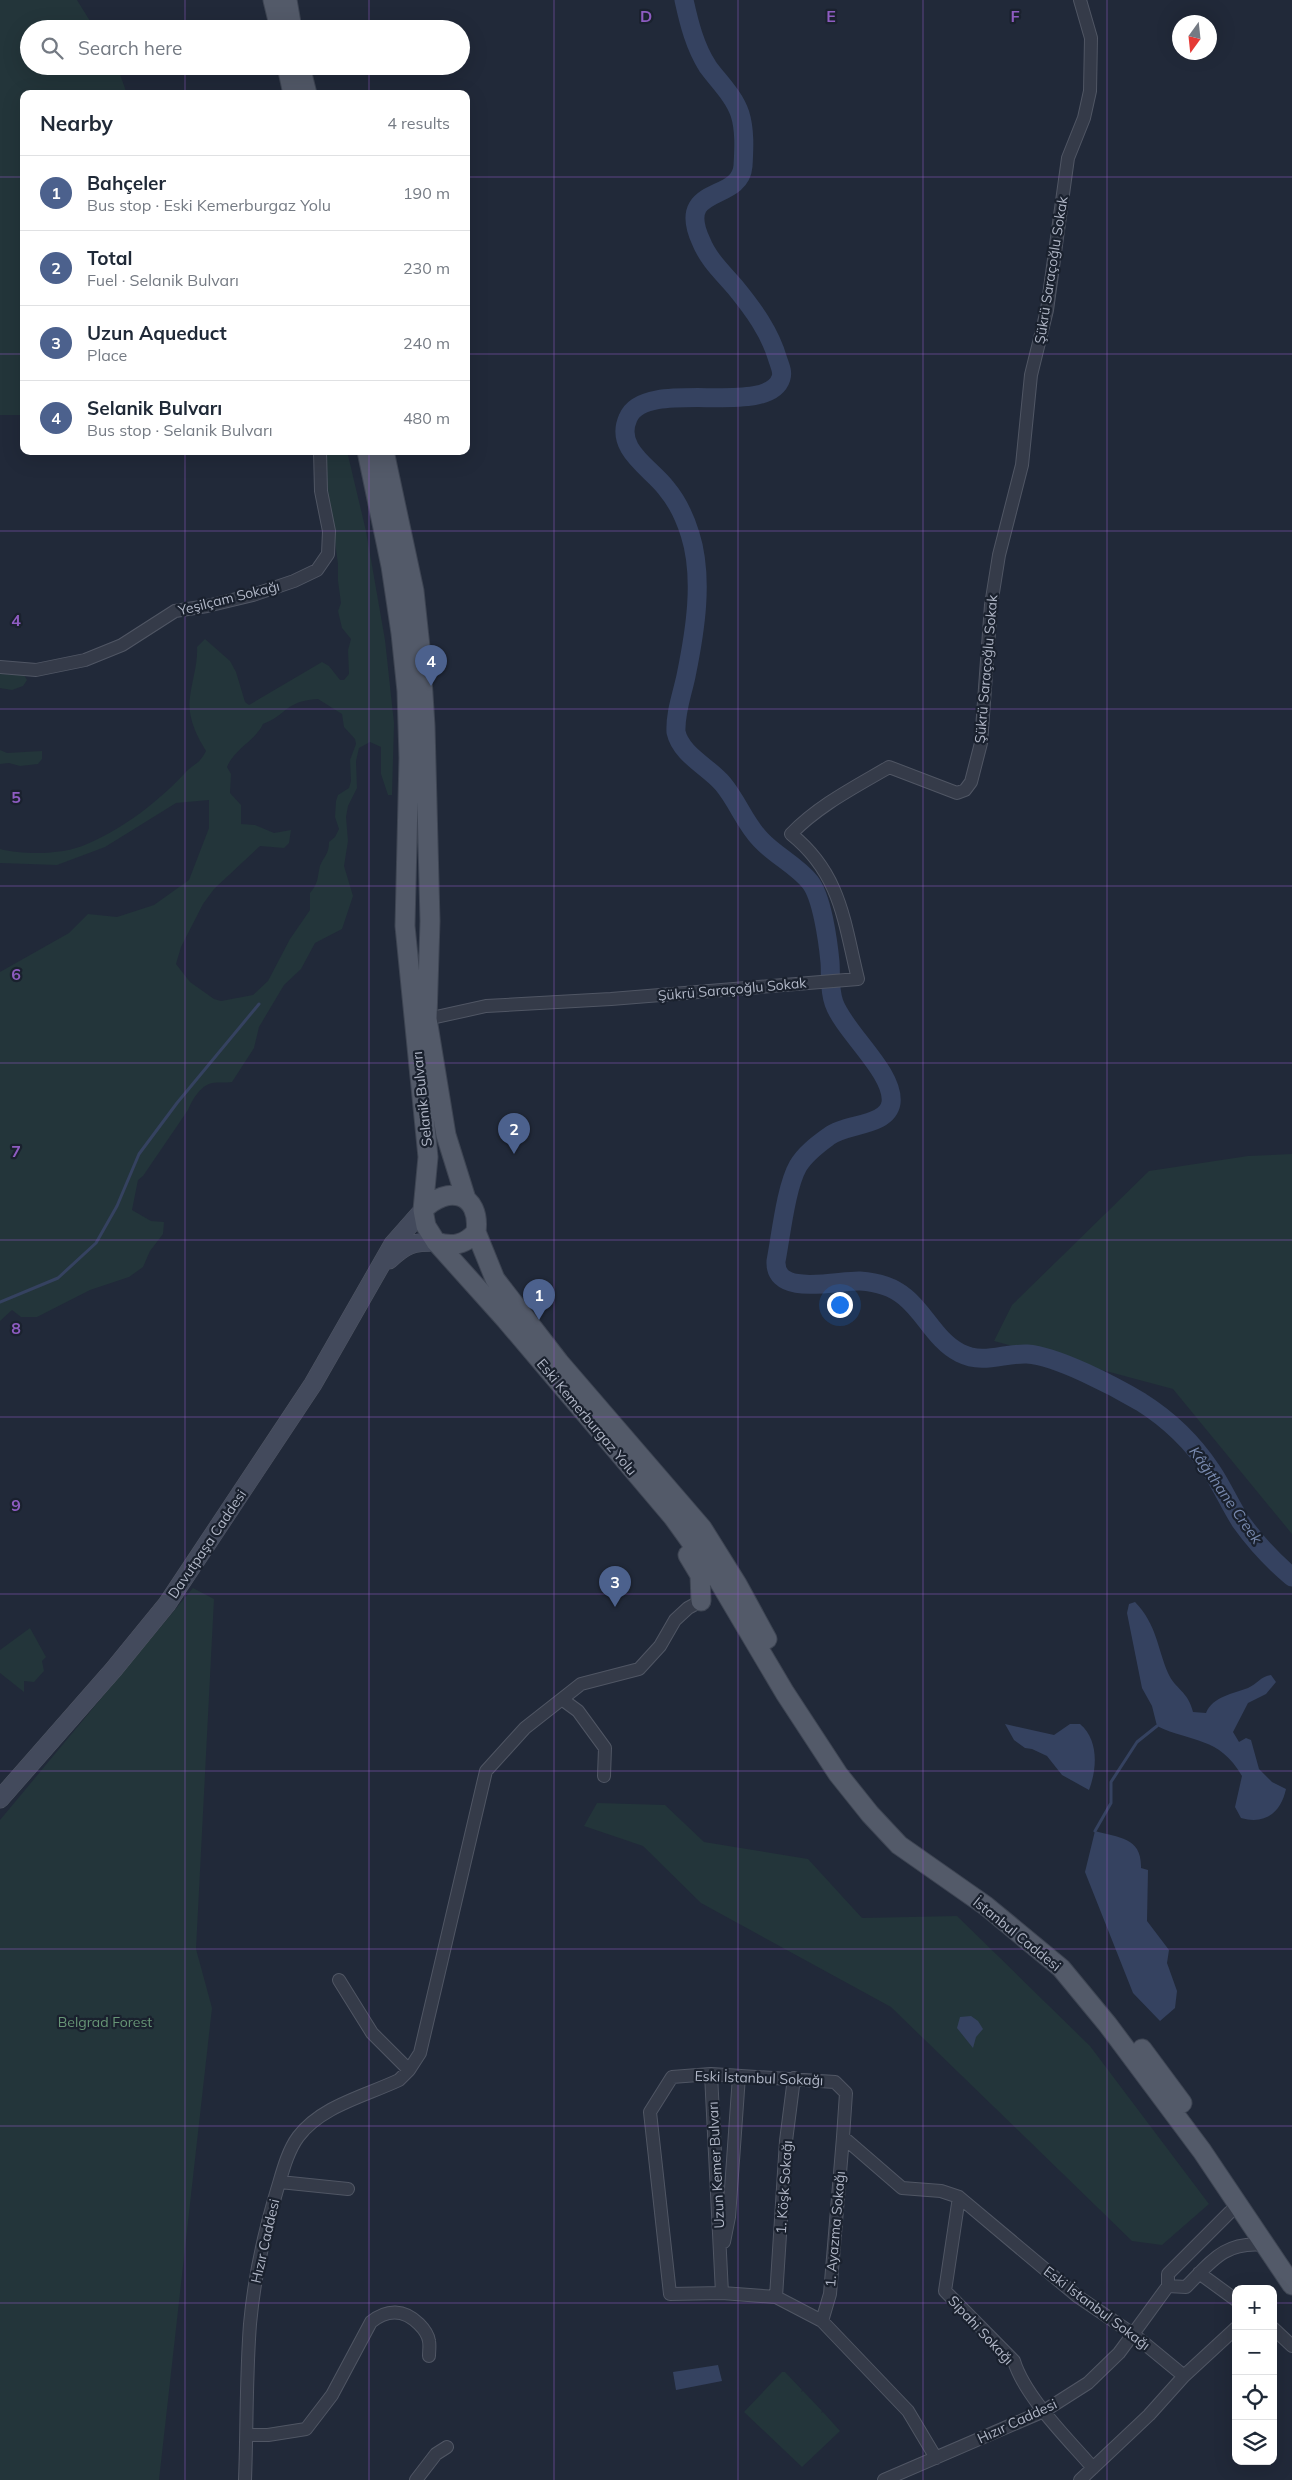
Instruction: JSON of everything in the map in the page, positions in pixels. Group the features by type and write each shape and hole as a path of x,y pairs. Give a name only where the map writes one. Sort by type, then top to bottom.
{"main road":[{"path":"273,0 278,20"},
{"path":"287,0 290,20"},
{"path":"289,75 292,90"},
{"path":"302,75 305,90"},
{"name":"Selanik Bulvarı","path":"369,455 402,633 407,691 409,758 405,926 427,1150 423,1210"},
{"name":"Selanik Bulvarı","path":"385,455 414,591 420,657 425,726 430,921 427,1018 446,1135 466,1199"},
{"path":"456,1195 466,1199 475,1209 476,1232 464,1243 446,1245 436,1242 426,1226 423,1210 439,1196 456,1195"},
{"name":"Eski Kemerburgaz Yolu","path":"476,1232 499,1285 559,1362 702,1528 729,1589"},
{"name":"Eski Kemerburgaz Yolu","path":"436,1242 506,1320 673,1516 729,1589"},
{"path":"673,1516 688,1555 700,1575 701,1600 729,1589"},
{"name":"İstanbul Caddesi","path":"729,1589 785,1693 838,1774 870,1814 899,1845 1012,1927 1074,1977 1164,2076 1243,2203 1292,2268"},
{"name":"İstanbul Caddesi","path":"1243,2203 1264,2245 1292,2285"}],"street":[{"name":"Şükrü Saraçoğlu Sokak","path":"427,1018 486,1006 611,999 858,979 836,890 816,857 791,834 805,820 840,795 889,767 957,793 965,790 971,782 981,744 990,605 1022,465 1032,375 1047,310 1068,158 1084,118 1090,91 1091,38 1080,0"},
{"name":"Yeşilçam Sokağı","path":"0,666 36,670 85,660 122,646 174,611 207,606 254,595 294,581 317,570 328,554 330,531 321,491 320,455"},
{"path":"381,1267 393,1244 423,1210"},
{"path":"381,1267 402,1248 415,1242 436,1242"},
{"name":"Davutpaşa Caddesi","path":"0,1798 114,1670 167,1604 312,1384 381,1267"},
{"path":"339,1980 372,2033 409,2070 420,2053 426,2032 486,1771 525,1728 581,1684 639,1669 660,1646 674,1620 701,1600"},
{"path":"563,1700 578,1711 605,1748 604,1776"},
{"name":"Hızır Caddesi","path":"245,2480 250,2326 254,2290 271,2211 297,2138 322,2116 399,2080 409,2070"},
{"name":"Eski İstanbul Sokağı","path":"936,2458 908,2411 822,2320 776,2296 722,2293 670,2294 650,2112 672,2077 711,2074 835,2082 846,2093 843,2137 902,2188 941,2191 959,2196 1077,2296 1133,2334 1184,2376"},
{"name":"Uzun Kemer Bulvarı","path":"711,2074 718,2215 722,2256 722,2293"},
{"name":"Uzun Kemer Bulvarı","path":"722,2256 729,2217 738,2076"},
{"name":"1. Köşk Sokağı","path":"776,2296 786,2141 794,2078"},
{"name":"1. Ayazma Sokağı","path":"822,2320 830,2294 843,2137"},
{"path":"280,2182 348,2189"},
{"name":"Sipahi Sokağı","path":"959,2196 945,2291 1014,2361 1017,2370 1044,2411 1093,2468"},
{"name":"Hızır Caddesi","path":"884,2480 1044,2411 1088,2383 1118,2353 1133,2334 1168,2286 1168,2274 1230,2212 1243,2203"},
{"path":"1168,2286 1186,2287 1216,2255 1233,2246 1264,2245"},
{"path":"1199,2273 1232,2297"},
{"path":"247,2435 277,2434 306,2429 332,2394 371,2322 380,2315 394,2312 411,2316 425,2330 429,2340 429,2356"},
{"path":"1080,2480 1149,2415 1184,2376 1234,2330"},
{"path":"1275,2330 1292,2346"},
{"path":"416,2480 436,2454 447,2447"}],"green space":[{"path":"0,0 77,0 89,20 20,20 20,75 120,75 126,90 20,90 20,415 0,415"},
{"path":"327,455 348,455 366,531 385,640 394,723 392,795 388,795 381,774 381,747 370,742 359,748 356,761 357,788 348,806 346,817 348,841 344,866 353,896 342,929 315,943 301,969 284,985 259,1027 254,1048 232,1082 212,1083 200,1090 143,1176 138,1180 132,1210 151,1221 164,1222 163,1234 150,1251 143,1267 129,1277 90,1290 37,1317 21,1317 12,1310 0,1321 0,972 69,933 88,914 117,917 154,905 189,880 209,828 209,800 176,803 105,847 57,865 0,863 0,849 44,853 77,848 87,844 114,831 140,813 164,794 199,761 206,751 193,725 189,704 197,660 197,647 205,639 230,661 236,672 245,702 249,705 322,662 329,666 340,680 344,680 349,674 348,650 351,639 342,628 338,611 341,603 338,564 325,468","holes":["318,699 342,714 344,727 355,739 356,744 350,760 351,781 349,788 338,795 336,801 335,817 339,829 335,837 329,842 316,883 310,893 310,910 290,939 268,981 253,995 221,1001 214,999 190,982 176,964 181,947 203,904 214,889 260,846 284,848 289,843 291,830 274,833 255,825 241,824 241,805 230,793 231,774 227,767 234,755 255,735 263,724 299,702"]},
{"path":"0,674 24,675 27,680 23,686 12,690 0,688"},
{"path":"0,750 7,753 42,751 42,759 38,764 20,766 9,763 0,764"},
{"path":"1292,1154 1292,1534 1173,1389 994,1341 1012,1305 1149,1171 1248,1156"},
{"name":"Belgrad Forest","path":"193,1588 214,1599 196,1949 212,2008 159,2480 0,2480 0,1820"},
{"path":"30,1628 46,1657 42,1661 44,1671 34,1682 24,1681 24,1692 0,1673 0,1650"},
{"path":"597,1803 665,1805 704,1842 808,1859 862,1918 957,1916 1090,2046 1209,2204 1162,2245 1132,2241 891,2007 701,1903 643,1846 584,1826"},
{"path":"782,2372 785,2372 802,2390 801,2392 803,2391 822,2411 821,2413 823,2412 840,2431 802,2467 744,2412"}],"water":[{"path":"1135,1602 1148,1619 1168,1673 1188,1699 1193,1712 1206,1713 1209,1707 1218,1699 1248,1688 1262,1678 1271,1675 1276,1682 1266,1694 1248,1703 1233,1732 1239,1742 1246,1738 1251,1740 1259,1769 1272,1782 1286,1789 1280,1804 1271,1815 1258,1820 1241,1818 1235,1807 1242,1776 1233,1763 1224,1754 1204,1742 1157,1726 1152,1706 1142,1688 1127,1613 1129,1604"},
{"path":"1005,1724 1054,1735 1070,1724 1080,1724 1091,1738 1095,1755 1094,1773 1089,1790 1062,1775 1047,1756 1025,1748 1014,1740"},
{"path":"1095,1831 1127,1840 1138,1850 1141,1868 1148,1870 1147,1921 1169,1950 1167,1963 1177,1991 1175,2008 1160,2021 1133,1993 1085,1872"},
{"path":"971,2016 978,2021 983,2029 976,2037 973,2048 957,2028 960,2017"},
{"path":"718,2365 722,2381 676,2390 673,2372"}],"waterway":[{"name":"Kâğıthane Creek","path":"684,0 690,26 699,51 708,67 737,107 742,120 744,140 743,166 739,178 732,185 702,202 696,210 695,223 707,254 735,287 766,330 775,350 782,374 771,390 754,396 657,400 639,406 628,418 625,429 626,439 630,448 674,498 690,534 697,569 695,623 678,711 676,732 683,747 689,754 723,784 755,834 810,882 818,898 826,931 832,998 839,1014 885,1079 890,1091 891,1103 888,1111 874,1121 844,1129 828,1137 808,1154 798,1166 790,1186 784,1212 776,1261 778,1272 785,1280 796,1283 823,1284 860,1281 884,1285 905,1297 937,1334 960,1353 977,1358 1027,1354 1054,1360 1085,1373 1141,1402 1170,1424 1196,1450 1215,1476 1247,1530 1278,1565 1292,1577"},
{"path":"0,1302 58,1278 96,1243 117,1206 139,1154 177,1103 259,1004"},
{"path":"1095,1831 1111,1803 1111,1782 1137,1742 1157,1726"}],"place":[{"name":"Selanik Bulvarı","path":"431,686"},
{"name":"Total","path":"514,1154"},
{"name":"Bahçeler","path":"539,1320"},
{"name":"Uzun Aqueduct","path":"615,1607"}]}
